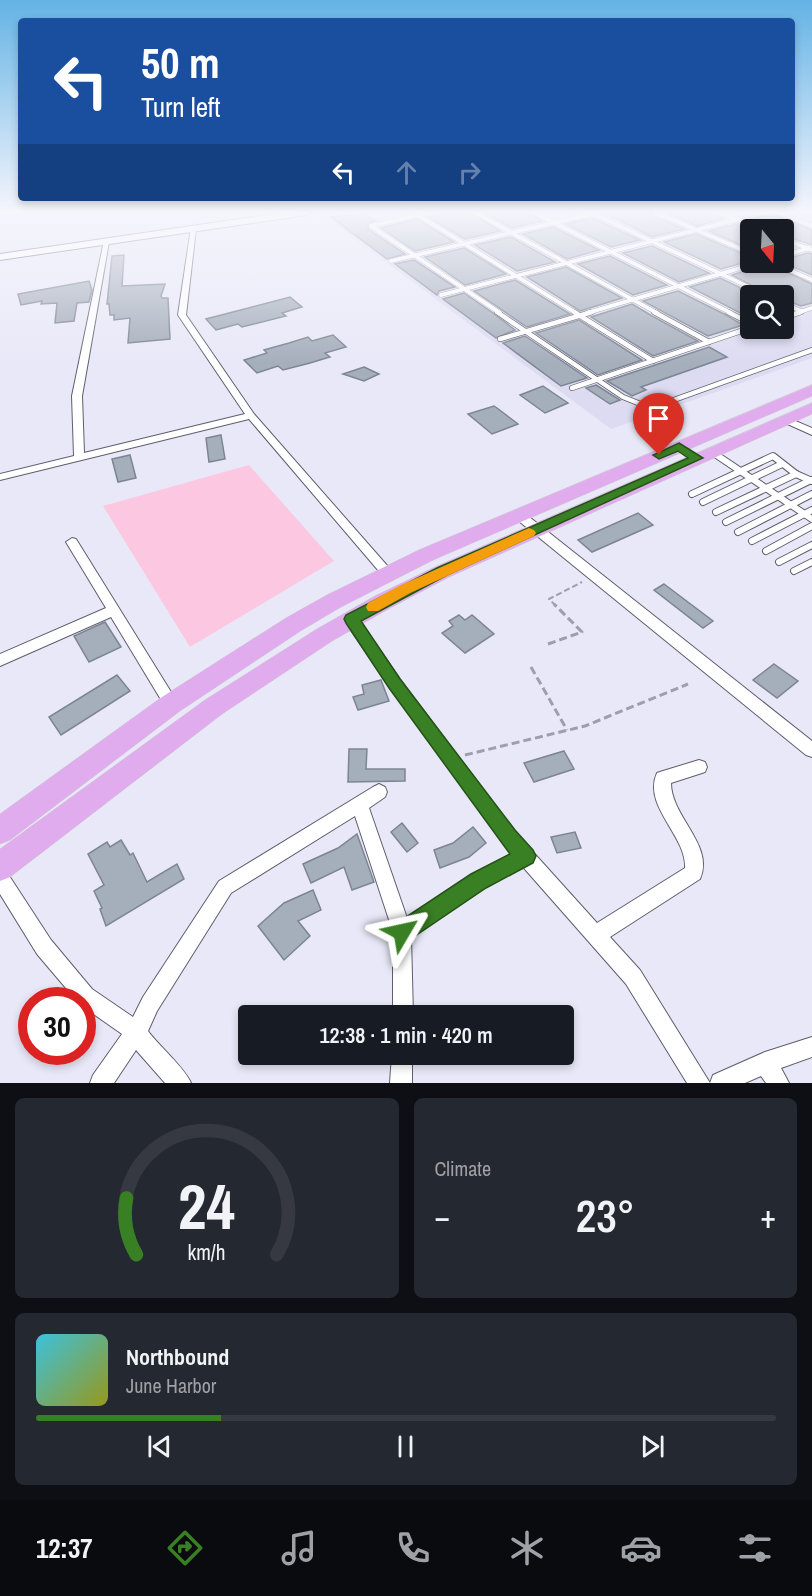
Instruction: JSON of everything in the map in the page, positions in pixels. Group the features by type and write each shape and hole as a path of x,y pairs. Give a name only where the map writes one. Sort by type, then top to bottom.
{"main road":[{"path":"0,867 155,747 309,642 405,590 696,452 812,390"},
{"path":"0,831 171,704 294,624 387,573 519,514 786,420 812,408"}],"street":[{"path":"79,458 77,396 102,263"},
{"path":"189,263 182,315 251,417 387,573"},
{"path":"0,477 251,417"},
{"path":"786,420 812,432"},
{"path":"519,514 812,750"},
{"path":"72,542 171,704"},
{"path":"0,660 115,610"},
{"path":"351,619 508,837 633,977 699,1083"},
{"path":"596,935 694,873 695,862 670,810 662,785 663,778 699,767"},
{"path":"101,1083 136,1032 150,1004 225,886 379,792"},
{"path":"359,804 402,932 403,1005"},
{"path":"402,932 478,881 526,856"},
{"path":"0,877 44,947 85,996 136,1032 180,1083"},
{"path":"721,1083 765,1063 812,1047"},
{"path":"765,1063 778,1083"},
{"path":"401,1083 402,1065"}],"lane":[{"path":"425,263 596,380 623,397 648,406 660,405 811,352"},
{"path":"494,263 653,361"},
{"path":"441,295 566,263 709,342"},
{"path":"631,263 740,318"},
{"path":"698,263 745,285"},
{"path":"500,339 740,268"},
{"path":"794,272 812,280"},
{"path":"794,308 802,311"},
{"path":"794,314 812,308"},
{"path":"573,388 740,331"},
{"path":"696,452 740,471 812,519"},
{"path":"692,494 773,456 796,474 812,481"},
{"path":"703,502 782,464"},
{"path":"716,512 796,474"},
{"path":"726,522 812,481"},
{"path":"738,532 812,494"},
{"path":"752,541 812,510"},
{"path":"766,551 812,526"},
{"path":"779,562 812,545"},
{"path":"794,571 812,561"}],"path":[{"path":"548,644 582,632 549,599 595,575"},
{"path":"531,667 567,730"},
{"path":"450,759 585,726 688,684"}],"shaded area":[{"path":"386,263 740,263 740,273 794,273 794,263 812,263 812,358 611,429"},
{"path":"249,465 334,561 190,647 103,506"}],"building":[{"path":"111,263 124,263 122,286 165,284 161,296 168,298 170,339 128,343 130,318 114,320 114,315 110,315 109,304 107,304"},
{"path":"418,263 455,287 439,291 437,295 395,264"},
{"path":"433,263 487,263 506,274 465,285"},
{"path":"503,263 553,263 517,271"},
{"path":"623,263 667,285 633,295 578,264"},
{"path":"641,263 687,263 709,273 679,282"},
{"path":"707,263 740,263 721,269"},
{"path":"794,263 812,263 812,275 794,267"},
{"path":"566,267 622,298 580,311 527,277"},
{"path":"740,273 788,273 812,284 812,303 801,306 794,303 794,285 751,285 732,275"},
{"path":"720,278 740,288 740,313 690,287"},
{"path":"515,280 570,314 527,327 474,291"},
{"path":"89,281 92,290 89,302 77,303 74,321 55,323 57,303 41,304 42,301 21,305 18,294"},
{"path":"678,291 724,314 740,323 740,326 708,336 643,301"},
{"path":"464,293 515,330 496,338 443,299"},
{"path":"290,297 302,307 282,313 286,316 242,327 238,324 216,330 206,319"},
{"path":"632,304 698,341 653,356 591,317"},
{"path":"579,320 642,360 598,375 536,333"},
{"path":"333,335 346,347 325,353 330,357 310,363 283,370 278,366 257,373 244,360 267,353 264,350 308,337 312,341"},
{"path":"525,336 587,378 561,386 503,343"},
{"path":"709,347 727,357 641,387 646,390 632,396 607,381"},
{"path":"364,367 379,374 364,381 343,374"},
{"path":"596,385 620,400 610,404 586,388"},
{"path":"543,386 568,403 545,413 520,395"},
{"path":"494,406 518,424 492,434 468,414"},
{"path":"221,435 225,459 209,462 206,438"},
{"path":"130,455 136,478 118,482 112,459"},
{"path":"638,513 653,525 592,552 578,540"},
{"path":"664,584 713,621 703,628 654,590"},
{"path":"459,615 465,620 472,615 494,634 465,653 442,633 453,626 449,621"},
{"path":"105,622 121,647 89,662 74,636"},
{"path":"774,664 798,681 777,698 753,680"},
{"path":"117,675 130,691 61,735 49,717"},
{"path":"381,680 389,701 358,710 353,697 364,694 362,685"},
{"path":"349,749 367,749 366,769 405,769 405,781 348,782"},
{"path":"564,751 574,769 534,782 524,763"},
{"path":"402,823 418,843 407,852 391,832"},
{"path":"473,827 486,843 469,857 440,868 434,850 453,843"},
{"path":"575,832 581,848 557,853 551,837"},
{"path":"357,834 374,882 352,890 344,867 311,883 303,864 338,848"},
{"path":"121,840 130,855 133,853 147,882 177,864 184,879 106,926 100,909 102,908 94,891 104,885 88,854 107,842 110,847"},
{"path":"313,890 321,910 298,921 310,936 284,960 258,926 284,903"}],"slow traffic":[{"path":"373,607 442,572 529,533"}],"route":[{"path":"402,932 478,881 526,856 508,837 351,619 442,572 697,458 679,447 659,455"}]}
